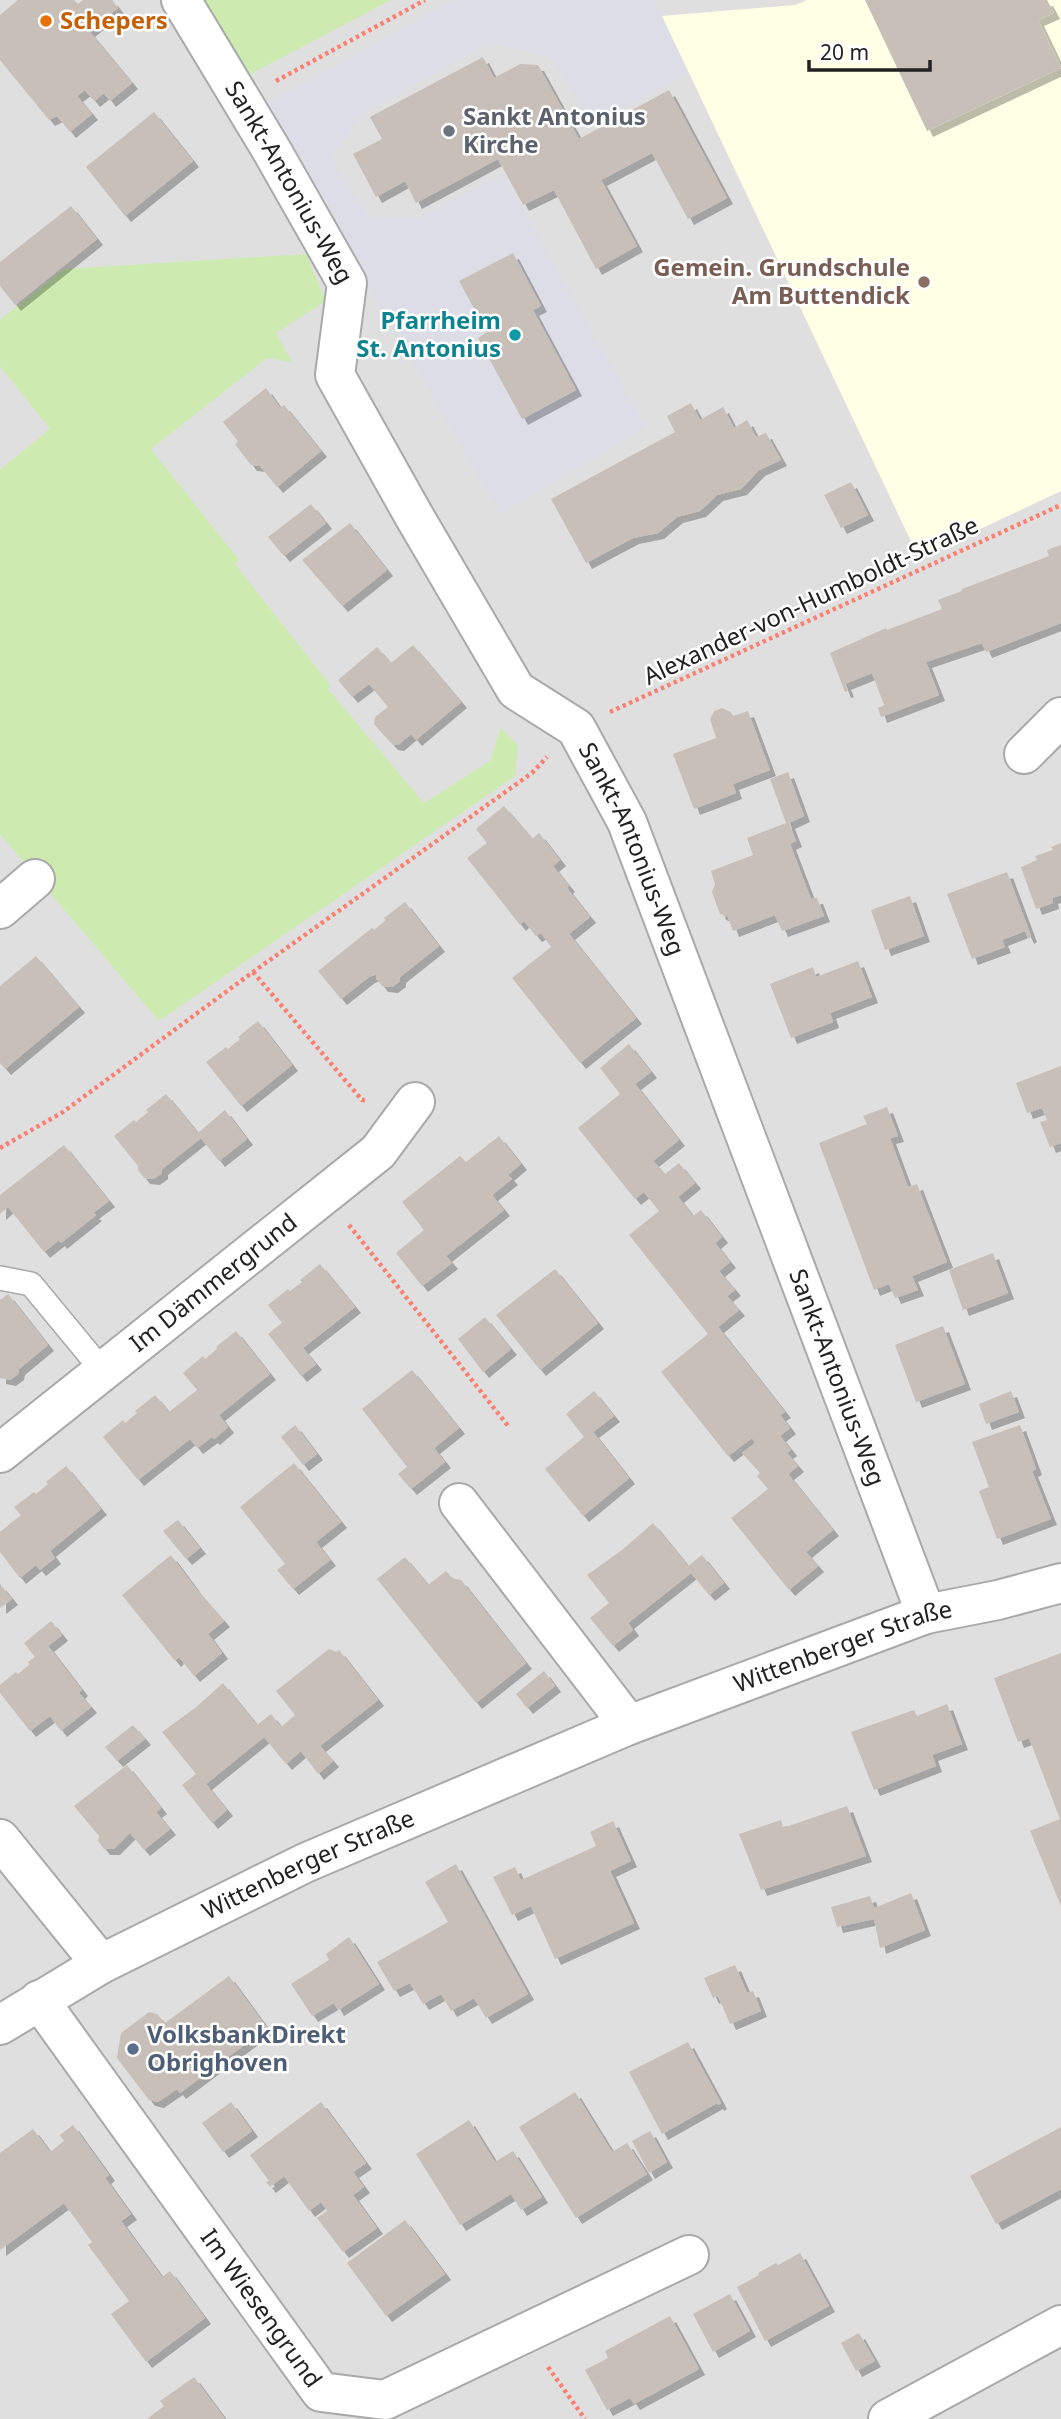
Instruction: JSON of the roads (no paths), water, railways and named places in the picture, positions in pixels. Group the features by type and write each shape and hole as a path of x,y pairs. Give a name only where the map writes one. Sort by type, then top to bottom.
{"street":[{"name":"Sankt-Antonius-Weg","path":"181,0 242,100 279,148 347,283 335,374 516,690 576,728 627,822 926,1614"},
{"path":"1024,754 1061,717"},
{"path":"0,909 35,879"},
{"name":"Im Dämmergrund","path":"0,1453 378,1152 415,1102"},
{"path":"459,1503 629,1725"},
{"name":"Wittenberger Straße","path":"0,2025 101,1964 305,1863 629,1725 926,1614 1061,1584"},
{"path":"0,1839 101,1964"},
{"name":"Im Wiesengrund","path":"39,2000 321,2392 385,2400 689,2255"},
{"path":"888,2419 1061,2325"}],"lane":[{"path":"0,1278 31,1284 102,1370"}],"place":[{"name":"Schepers","path":"46,21"},
{"name":"Sankt Antonius Kirche","path":"449,131"},
{"name":"Gemein. Grundschule Am Buttendick","path":"924,282"},
{"name":"Pfarrheim St. Antonius","path":"515,335"},
{"name":"VolksbankDirekt Obrighoven","path":"133,2049"}]}
